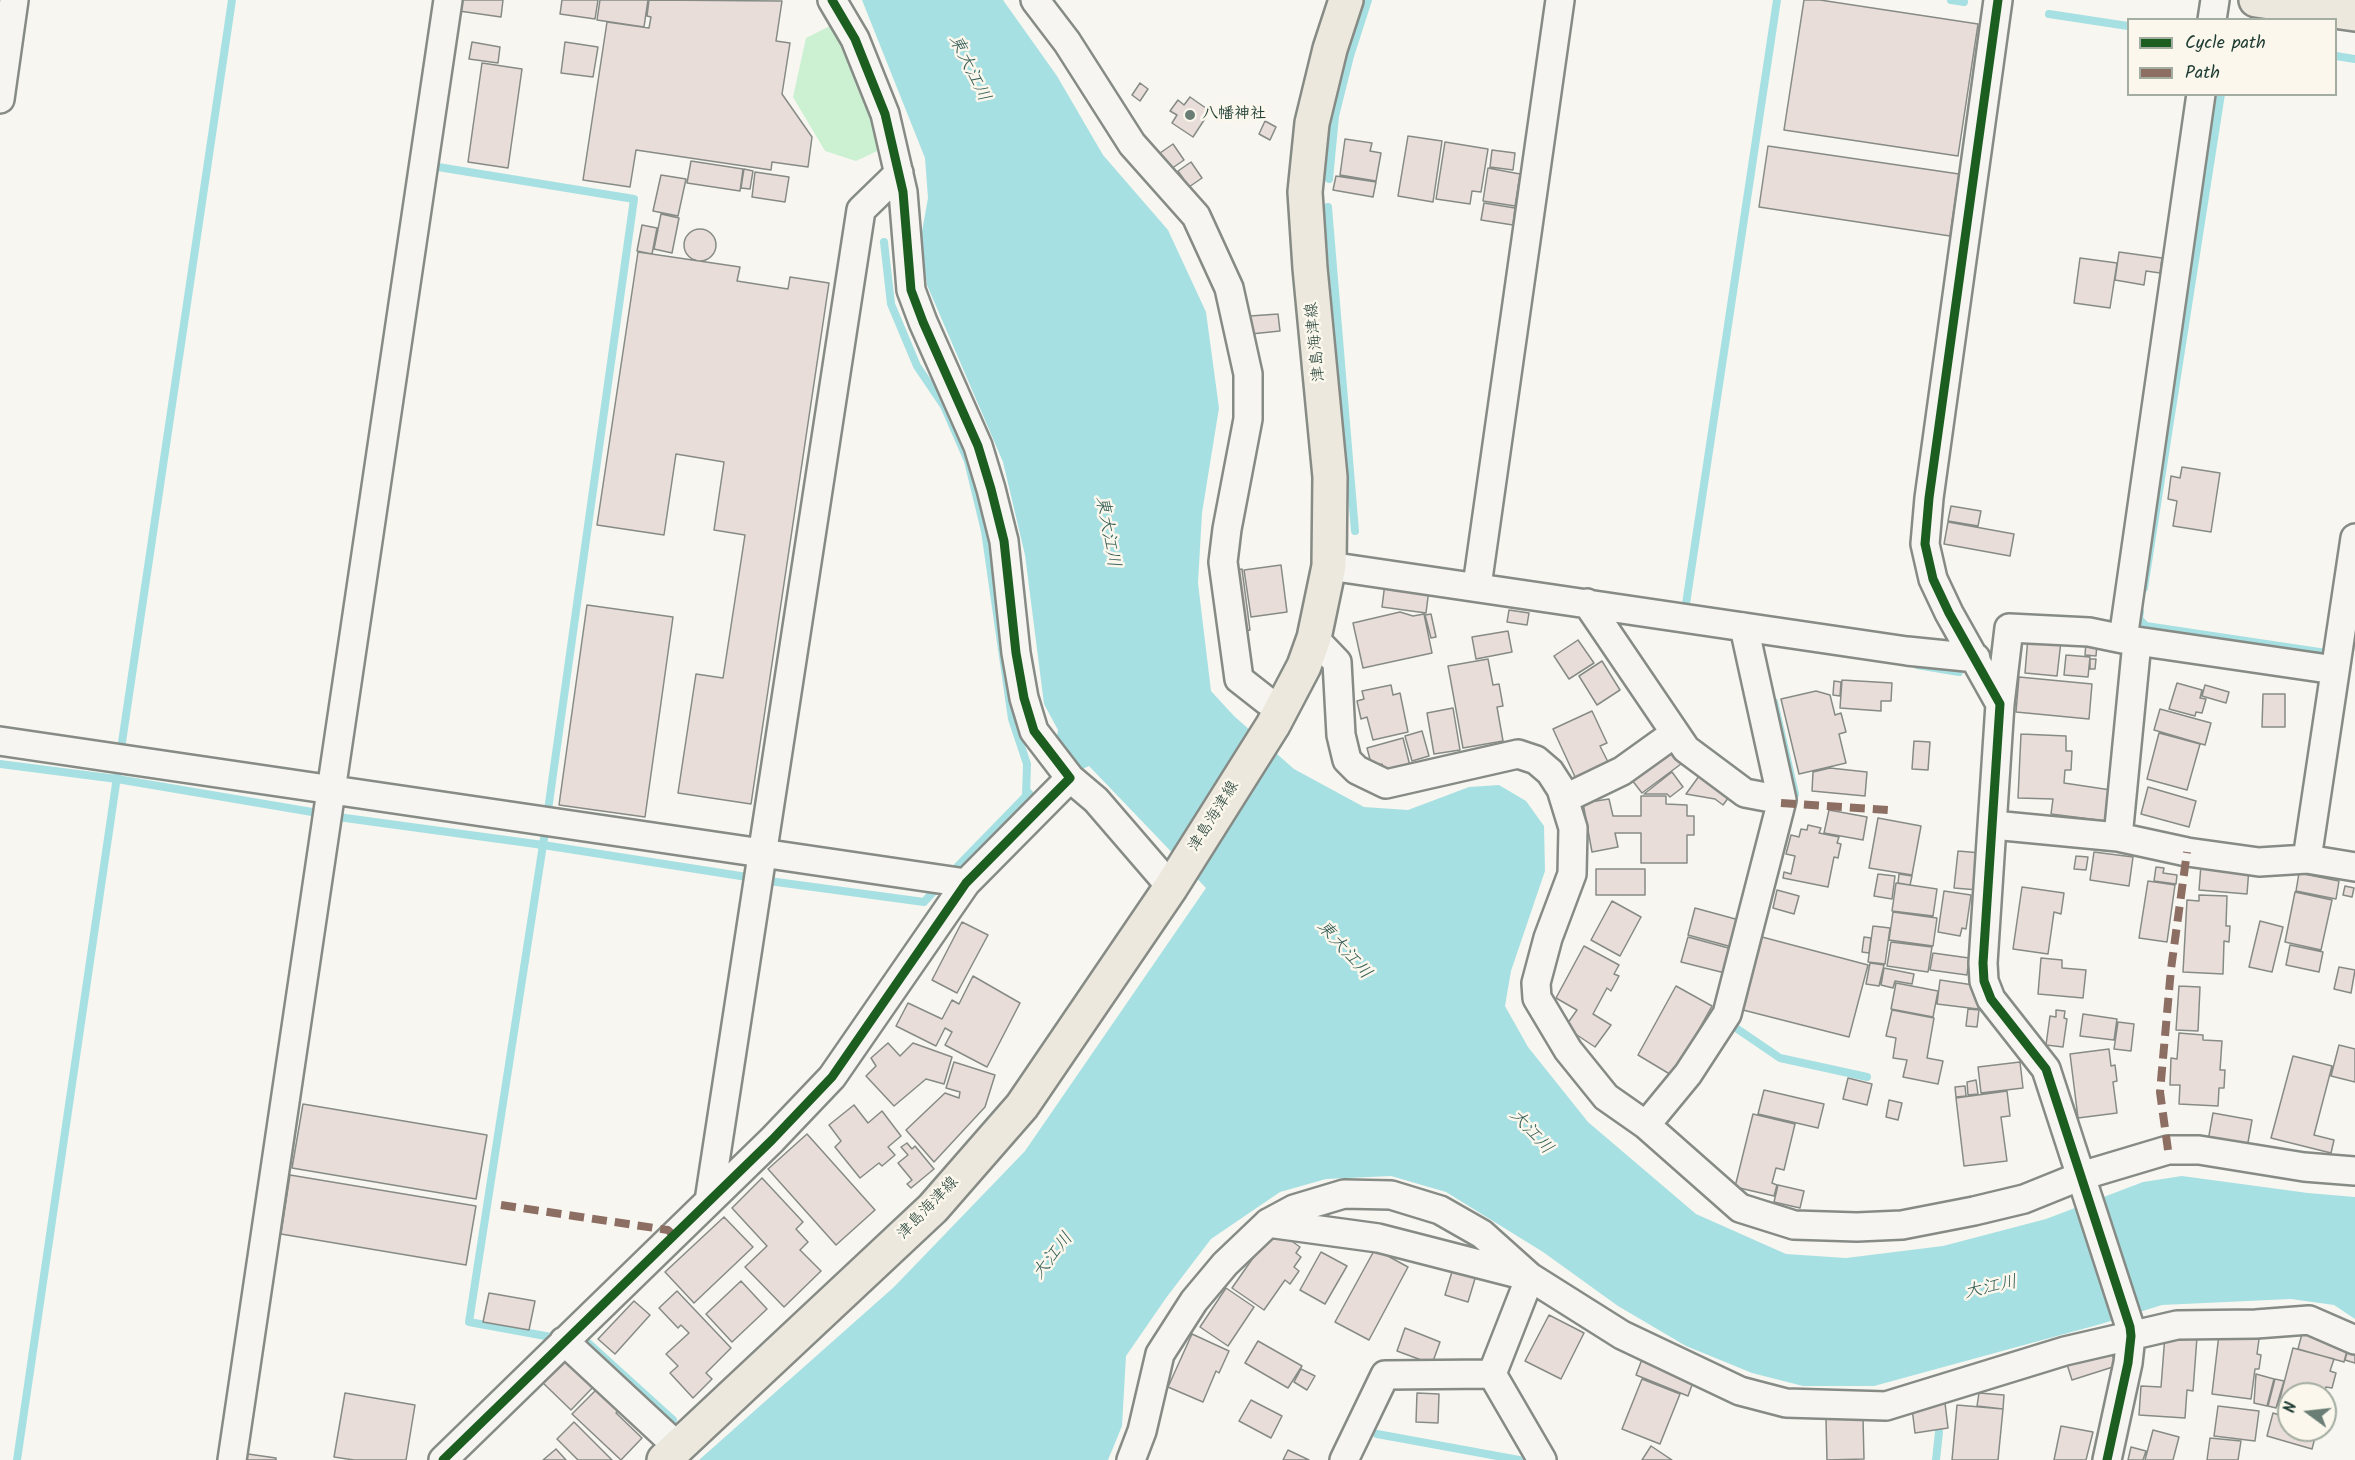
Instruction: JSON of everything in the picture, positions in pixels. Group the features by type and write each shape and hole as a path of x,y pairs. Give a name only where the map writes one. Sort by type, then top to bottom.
{"main road":[{"name":"津島海津線","path":"671,1454 933,1208 1022,1106 1175,881 1270,713 1304,666 1314,638 1329,566 1330,477 1305,192 1312,123 1330,49 1346,0"},
{"path":"2256,0 2355,14"}],"street":[{"path":"0,99 15,0"},
{"path":"232,1460 448,0"},
{"path":"832,0 855,39 885,114 903,192 911,290 978,446 992,489 1004,541 1016,653 1024,698 1034,732 1070,778 1096,800 1175,881"},
{"path":"1035,0 1067,42 1132,144 1196,216 1229,288 1248,374 1248,419 1223,562 1239,680 1270,713"},
{"path":"1477,586 1560,0"},
{"path":"1998,0 1929,498 1926,544 1933,579 1949,613 2000,704"},
{"path":"2212,18 2215,0"},
{"path":"2118,837 2130,641 2201,96"},
{"path":"710,1201 861,210 899,173"},
{"path":"2307,859 2355,538"},
{"path":"1329,566 1918,652 1976,658"},
{"path":"1587,603 1686,749 1745,793 1782,800"},
{"path":"1646,1125 1688,1074 1727,1014 1782,800 1744,627"},
{"path":"2107,1460 2128,1363 2131,1331 2046,1069 1991,999 1984,981 1983,963 2000,704 2009,628 2089,632 2130,641 2335,670"},
{"path":"1314,638 1336,662 1341,735 1347,760 1357,770 1386,784 1518,753 1536,760 1550,772 1564,799 1573,828 1572,874 1548,938 1536,983 1538,998 1568,1050 1606,1096 1646,1125 1740,1208 1794,1225 1857,1227 1902,1225 1974,1211 2083,1183 2168,1150 2199,1150 2304,1167 2355,1171"},
{"path":"1564,799 1622,771 1675,733"},
{"path":"0,741 966,883"},
{"path":"443,1460 772,1140 832,1077 966,883 1070,778"},
{"path":"1993,825 2118,837 2187,852 2259,862 2307,859 2355,867"},
{"path":"1131,1460 1142,1431 1160,1354 1194,1301 1225,1264 1268,1223 1294,1209 1344,1194 1391,1195 1440,1210 1482,1234 1530,1277 1622,1335 1740,1391 1786,1403 1886,1406 2131,1331 2177,1325 2256,1324 2309,1320 2355,1340"},
{"path":"1268,1223 1378,1238 1530,1277"},
{"path":"1492,1374 1530,1277"},
{"path":"564,1341 671,1454"},
{"path":"1344,1460 1385,1375 1492,1374"},
{"path":"1492,1374 1542,1460"}],"green space":[{"path":"832,25 886,147 856,161 825,151 793,97 806,38"}],"water":[{"path":"862,0 1003,0 1057,76 1103,155 1168,230 1206,312 1219,408 1202,513 1198,583 1211,691 1234,716 1294,769 1364,807 1408,810 1469,787 1499,785 1526,801 1544,826 1545,871 1511,971 1505,1006 1528,1047 1588,1122 1696,1214 1786,1254 1846,1258 1943,1246 2046,1219 2143,1182 2182,1176 2355,1197 2355,1319 2334,1305 2291,1299 2162,1305 1874,1386 1803,1386 1752,1373 1686,1346 1618,1306 1543,1252 1446,1192 1391,1176 1326,1179 1280,1192 1211,1239 1126,1356 1122,1426 1108,1460 699,1460 894,1287 1025,1151 1206,888 1089,766 1074,773 1055,747 1058,730 1044,704 1025,555 1003,462 927,285 921,237 928,198 925,158"}],"building":[{"path":"461,0 503,0 501,17 459,11"},
{"path":"562,0 598,0 595,19 560,14"},
{"path":"600,0 648,0 644,27 597,20"},
{"path":"649,0 782,1 776,41 790,43 782,94 812,137 808,167 772,162 771,170 636,150 630,187 583,180 607,22 649,28 651,17 647,16"},
{"path":"1804,0 1820,0 1978,24 1958,156 1784,130"},
{"path":"472,42 500,47 498,63 469,59"},
{"path":"565,42 598,47 593,77 561,73"},
{"path":"482,63 522,69 508,168 468,162"},
{"path":"1140,83 1148,89 1140,101 1132,95"},
{"path":"1190,97 1210,111 1193,137 1172,123 1177,115 1170,111 1178,100 1184,105"},
{"path":"1265,121 1276,127 1270,140 1259,134"},
{"path":"1408,136 1442,141 1433,202 1398,196"},
{"path":"1345,139 1372,143 1370,151 1381,153 1376,181 1340,175"},
{"path":"1445,142 1488,149 1481,192 1472,191 1470,204 1436,199"},
{"path":"1173,144 1184,160 1171,169 1160,153"},
{"path":"1768,146 1959,174 1950,236 1759,207"},
{"path":"1492,150 1515,153 1513,170 1490,167"},
{"path":"691,161 743,169 740,191 687,183"},
{"path":"1191,162 1202,178 1189,187 1178,171"},
{"path":"1488,168 1520,174 1515,206 1483,201"},
{"path":"744,169 753,171 750,189 741,188"},
{"path":"755,172 789,177 785,202 752,197"},
{"path":"661,175 686,179 678,216 653,211"},
{"path":"1336,176 1376,182 1373,197 1333,190"},
{"path":"1484,203 1515,208 1513,225 1481,220"},
{"path":"661,214 679,218 672,253 654,249"},
{"path":"642,225 657,228 652,254 637,251"},
{"path":"700,229 711,234 716,245 711,256 700,261 689,256 684,245 689,234"},
{"path":"638,252 740,267 737,281 788,289 790,277 829,283 751,804 678,793 696,674 723,678 745,535 714,530 724,462 676,454 664,535 597,525"},
{"path":"2119,252 2162,258 2160,273 2146,271 2144,285 2115,280"},
{"path":"2080,258 2117,263 2110,308 2074,303"},
{"path":"1278,314 1280,331 1251,334 1250,316"},
{"path":"2182,467 2220,473 2211,532 2173,526 2177,501 2168,499 2171,476 2180,478"},
{"path":"1951,506 1981,511 1978,526 1948,521"},
{"path":"1948,522 2014,534 2010,556 1944,544"},
{"path":"1281,565 1287,612 1251,617 1244,570"},
{"path":"1242,569 1250,630 1240,632 1232,570"},
{"path":"1385,583 1429,589 1426,613 1382,607"},
{"path":"587,605 673,617 645,817 559,805"},
{"path":"1509,610 1529,613 1527,625 1507,622"},
{"path":"1400,612 1413,616 1424,614 1432,653 1363,668 1353,623"},
{"path":"1431,614 1436,637 1431,638 1425,615"},
{"path":"1508,631 1512,652 1476,659 1472,637"},
{"path":"2028,637 2061,641 2057,676 2025,673"},
{"path":"1578,640 1594,663 1569,679 1554,656"},
{"path":"2086,643 2097,644 2096,656 2085,655"},
{"path":"2066,655 2090,657 2088,677 2064,675"},
{"path":"1488,659 1493,685 1499,684 1503,706 1497,707 1503,741 1463,748 1448,666"},
{"path":"2090,659 2096,659 2095,669 2090,669"},
{"path":"1602,661 1620,690 1597,705 1579,676"},
{"path":"2019,677 2092,684 2089,719 2016,712"},
{"path":"1842,680 1892,683 1891,701 1881,701 1881,711 1840,708"},
{"path":"1834,681 1841,682 1840,696 1833,695"},
{"path":"2177,683 2202,690 2200,698 2206,699 2202,713 2196,712 2195,716 2169,709"},
{"path":"1391,685 1393,695 1400,693 1408,732 1373,740 1367,717 1361,719 1357,701 1364,699 1362,691"},
{"path":"2205,685 2229,692 2226,703 2202,696"},
{"path":"1816,691 1830,695 1835,715 1841,713 1846,732 1839,734 1846,763 1799,774 1781,699"},
{"path":"2263,694 2285,694 2285,727 2262,727"},
{"path":"1453,708 1460,750 1434,754 1427,713"},
{"path":"2160,709 2211,723 2205,745 2154,730"},
{"path":"1592,711 1607,743 1600,746 1609,764 1576,779 1553,729"},
{"path":"1422,731 1429,756 1412,761 1405,736"},
{"path":"2159,733 2200,744 2187,790 2147,779"},
{"path":"2021,734 2066,736 2066,751 2072,751 2071,770 2065,770 2064,783 2111,790 2106,821 2051,814 2053,799 2018,798"},
{"path":"1403,738 1410,766 1385,773 1382,764 1372,767 1367,748"},
{"path":"1914,741 1930,742 1928,770 1912,769"},
{"path":"1667,745 1681,764 1642,793 1628,775"},
{"path":"1830,768 1867,772 1865,796 1812,791 1813,772"},
{"path":"1672,772 1683,787 1670,797 1667,794 1644,794"},
{"path":"1702,772 1732,793 1723,805 1715,799 1686,794"},
{"path":"2148,787 2196,801 2189,827 2141,814"},
{"path":"1641,796 1666,796 1666,804 1687,805 1687,816 1694,816 1694,835 1687,835 1687,863 1641,863 1641,833 1615,833 1618,847 1592,852 1583,803 1609,799 1613,816 1641,816"},
{"path":"1829,810 1867,817 1863,840 1824,833"},
{"path":"1878,818 1921,826 1912,875 1869,868"},
{"path":"1808,825 1821,828 1819,833 1839,837 1837,843 1841,844 1838,858 1834,857 1828,887 1783,878 1784,872 1791,874 1795,856 1786,854 1791,835 1799,837 1801,829 1807,830"},
{"path":"1958,851 1981,853 1978,890 1954,888"},
{"path":"2094,852 2133,857 2129,886 2090,880"},
{"path":"2076,856 2088,857 2086,870 2074,869"},
{"path":"2201,865 2249,868 2247,894 2199,890"},
{"path":"2156,867 2164,868 2163,873 2177,875 2176,884 2154,881"},
{"path":"1596,869 1645,869 1645,895 1596,895"},
{"path":"2299,873 2339,881 2336,899 2296,891"},
{"path":"1878,874 1895,876 1892,899 1874,896"},
{"path":"1899,874 1912,876 1910,885 1898,883"},
{"path":"2148,881 2175,885 2167,942 2139,938"},
{"path":"1896,883 1937,889 1933,916 1892,911"},
{"path":"2345,886 2354,888 2352,897 2343,895"},
{"path":"2022,887 2064,893 2061,914 2054,912 2048,954 2013,949"},
{"path":"1777,890 1799,896 1794,914 1773,908"},
{"path":"1944,891 1971,895 1966,929 1962,928 1960,936 1938,932"},
{"path":"2295,892 2332,900 2321,950 2285,942"},
{"path":"2199,895 2227,896 2226,926 2230,926 2229,942 2224,941 2223,974 2183,972 2187,900 2199,901"},
{"path":"1612,901 1641,917 1620,956 1591,940"},
{"path":"1695,908 1739,920 1732,947 1688,935"},
{"path":"1893,912 1937,918 1933,946 1889,940"},
{"path":"2260,921 2283,927 2272,972 2249,967"},
{"path":"962,922 988,935 957,993 932,980"},
{"path":"1873,926 1890,928 1885,964 1868,962"},
{"path":"1688,937 1732,949 1725,973 1681,962"},
{"path":"1762,937 1868,965 1849,1037 1743,1010"},
{"path":"1864,937 1871,938 1869,953 1862,952"},
{"path":"1891,942 1932,947 1928,972 1887,966"},
{"path":"2290,945 2323,952 2319,972 2286,965"},
{"path":"1584,946 1619,965 1614,974 1619,976 1611,991 1607,988 1593,1014 1611,1025 1595,1047 1565,1027 1577,1010 1556,998"},
{"path":"1933,953 1969,958 1967,975 1930,970"},
{"path":"2041,958 2062,960 2062,968 2086,970 2083,998 2038,994"},
{"path":"1870,963 1884,965 1879,986 1866,984"},
{"path":"2339,967 2355,970 2351,993 2334,989"},
{"path":"1884,968 1914,974 1912,984 1895,981 1893,988 1881,985"},
{"path":"973,976 1020,1003 987,1067 945,1045 952,1032 945,1028 936,1046 896,1026 908,1003 942,1019 952,1000 959,1004"},
{"path":"1940,980 1980,986 1978,1009 1937,1004"},
{"path":"1896,983 1938,991 1933,1017 1891,1009"},
{"path":"1676,986 1712,1006 1673,1076 1638,1055"},
{"path":"2179,986 2200,987 2198,1031 2176,1030"},
{"path":"1968,1009 1979,1010 1977,1027 1966,1026"},
{"path":"1892,1010 1934,1018 1927,1058 1943,1061 1938,1084 1903,1077 1907,1060 1893,1058 1896,1038 1886,1036"},
{"path":"2056,1010 2065,1011 2064,1018 2067,1019 2063,1047 2046,1045 2050,1016 2056,1017"},
{"path":"2083,1014 2117,1019 2114,1040 2080,1036"},
{"path":"2118,1022 2134,1024 2131,1051 2114,1049"},
{"path":"2179,1033 2203,1035 2203,1040 2222,1041 2220,1070 2225,1070 2224,1088 2219,1088 2218,1106 2179,1104 2180,1085 2170,1085 2171,1058 2177,1059"},
{"path":"888,1043 900,1056 913,1043 952,1057 944,1084 926,1079 894,1106 866,1076 876,1066 871,1058"},
{"path":"2339,1045 2355,1049 2355,1082 2331,1076"},
{"path":"2109,1049 2111,1066 2115,1065 2117,1081 2113,1082 2117,1113 2078,1118 2070,1054"},
{"path":"2293,1056 2332,1066 2314,1135 2334,1140 2331,1153 2271,1138"},
{"path":"954,1062 995,1075 985,1107 934,1162 906,1130 945,1093 959,1098 960,1092 946,1088"},
{"path":"2020,1062 2023,1088 1981,1093 1978,1067"},
{"path":"1848,1078 1872,1084 1867,1105 1843,1099"},
{"path":"1976,1080 1978,1094 1968,1095 1967,1082"},
{"path":"1965,1086 1966,1096 1956,1097 1955,1087"},
{"path":"1764,1090 1824,1104 1818,1128 1758,1114"},
{"path":"2007,1091 2010,1116 2001,1117 2007,1161 1964,1166 1956,1098"},
{"path":"1889,1100 1902,1103 1898,1120 1886,1117"},
{"path":"303,1104 487,1135 476,1199 292,1168"},
{"path":"854,1105 868,1123 882,1111 901,1136 888,1147 895,1155 882,1166 879,1163 860,1178 835,1147 841,1141 829,1125"},
{"path":"2213,1113 2252,1120 2247,1148 2208,1141"},
{"path":"1753,1114 1795,1124 1784,1170 1776,1168 1772,1183 1777,1185 1774,1196 1735,1187"},
{"path":"807,1134 875,1210 836,1245 768,1169"},
{"path":"907,1143 912,1149 915,1146 934,1169 911,1188 907,1184 912,1180 898,1163 908,1155 901,1147"},
{"path":"290,1175 476,1206 466,1265 281,1234"},
{"path":"762,1178 803,1222 796,1229 808,1242 800,1250 821,1271 784,1307 745,1267 767,1246 732,1208"},
{"path":"1778,1185 1804,1191 1800,1208 1774,1202"},
{"path":"724,1217 753,1247 694,1303 665,1272"},
{"path":"1279,1232 1300,1247 1296,1253 1301,1257 1294,1267 1299,1271 1290,1284 1285,1280 1264,1310 1232,1288 1269,1235 1274,1238"},
{"path":"1375,1249 1408,1267 1369,1340 1335,1322"},
{"path":"1321,1252 1347,1266 1325,1304 1300,1290"},
{"path":"1454,1265 1477,1272 1468,1302 1445,1295"},
{"path":"741,1281 767,1309 732,1342 706,1314"},
{"path":"1226,1288 1254,1307 1228,1346 1200,1327"},
{"path":"677,1291 731,1348 706,1373 712,1379 693,1398 670,1373 678,1366 666,1354 689,1333 681,1325 678,1328 659,1308"},
{"path":"489,1293 535,1301 529,1330 483,1322"},
{"path":"634,1301 650,1315 615,1354 598,1339"},
{"path":"1549,1315 1584,1333 1561,1379 1525,1361"},
{"path":"2304,1326 2350,1339 2344,1362 2298,1349"},
{"path":"1405,1328 1440,1342 1432,1364 1397,1351"},
{"path":"1192,1334 1229,1351 1219,1373 1216,1371 1203,1402 1168,1387"},
{"path":"2219,1334 2259,1339 2257,1354 2261,1355 2259,1369 2255,1369 2251,1399 2212,1394"},
{"path":"2165,1335 2197,1337 2193,1391 2187,1390 2185,1418 2139,1415 2141,1386 2161,1387"},
{"path":"1258,1341 1302,1366 1288,1388 1245,1363"},
{"path":"2109,1344 2116,1366 2072,1380 2065,1358"},
{"path":"2293,1348 2334,1359 2330,1371 2336,1373 2334,1382 2284,1382"},
{"path":"2348,1349 2355,1351 2355,1363 2345,1360"},
{"path":"569,1353 598,1382 571,1410 542,1382"},
{"path":"1644,1354 1696,1374 1688,1396 1636,1375"},
{"path":"1301,1369 1315,1376 1307,1390 1294,1382"},
{"path":"2256,1374 2274,1379 2267,1406 2254,1403"},
{"path":"1642,1379 1680,1394 1660,1444 1622,1429"},
{"path":"2275,1379 2284,1381 2277,1382 2276,1408 2268,1406"},
{"path":"599,1387 621,1408 616,1413 642,1438 621,1460 572,1414"},
{"path":"345,1393 415,1405 406,1460 354,1460 334,1457"},
{"path":"1417,1393 1439,1394 1438,1423 1416,1422"},
{"path":"1979,1393 2004,1395 2003,1409 1977,1406"},
{"path":"1251,1400 1282,1416 1271,1438 1239,1421"},
{"path":"1945,1403 1948,1428 1915,1433 1912,1408"},
{"path":"1957,1405 2003,1409 1998,1460 1952,1460"},
{"path":"2218,1406 2259,1411 2255,1441 2214,1436"},
{"path":"2273,1413 2277,1414 2277,1439 2267,1436"},
{"path":"1863,1418 1864,1459 1827,1460 1826,1419"},
{"path":"574,1422 612,1460 578,1460 557,1439"},
{"path":"2061,1426 2093,1432 2086,1460 2054,1460"},
{"path":"2153,1430 2179,1437 2173,1460 2145,1460"},
{"path":"2210,1438 2241,1441 2238,1460 2207,1460"},
{"path":"2288,1442 2314,1442 2312,1449"},
{"path":"1651,1446 1672,1460 1642,1460"},
{"path":"2131,1447 2146,1451 2143,1460 2128,1460"},
{"path":"556,1449 566,1460 543,1460"},
{"path":"1288,1450 1309,1460 1283,1460"},
{"path":"241,1453 276,1458 276,1460 240,1460"}],"waterway":[{"path":"121,749 232,0"},
{"path":"1329,179 1335,116 1350,56 1368,0"},
{"path":"1686,604 1777,0"},
{"path":"1951,0 1964,2"},
{"path":"2049,14 2127,26"},
{"path":"2337,56 2355,59"},
{"path":"2144,588 2221,96"},
{"path":"438,167 634,199 548,810"},
{"path":"1328,207 1355,531"},
{"path":"884,242 891,304 917,366 944,406 968,461 985,531 1012,719 1027,764 1026,797"},
{"path":"2140,612 2139,619 2146,626 2326,653"},
{"path":"1917,665 1959,672"},
{"path":"1774,702 1795,794"},
{"path":"0,764 117,779 318,813"},
{"path":"17,1460 118,770"},
{"path":"955,869 1029,793"},
{"path":"338,817 543,845 747,877"},
{"path":"545,832 469,1322 551,1337 556,1332"},
{"path":"769,881 924,902 935,890"},
{"path":"1737,1018 1733,1026 1780,1058 1867,1077"},
{"path":"587,1342 673,1420"},
{"path":"1936,1460 1939,1432"},
{"path":"1377,1434 1519,1460"}],"marked path":[{"path":"1781,803 1888,810"},
{"path":"2168,1150 2160,1092 2171,969 2187,852"},
{"path":"501,1205 668,1230 674,1236"}],"cycle path":[{"path":"443,1460 772,1140 832,1077 966,883 1070,778 1034,731 1024,698 1016,653 1004,541 991,489 978,446 911,290 903,192 885,114 855,39 832,0"},
{"path":"1998,0 1929,498 1925,544 1933,579 1949,613 2000,704 1983,963 1984,981 1991,999 2046,1069 2130,1327 2128,1363 2107,1460"}],"place":[{"name":"八幡神社","path":"1190,115"}],"water label":[{"name":"東大江川","path":"968,69"},
{"name":"東大江川","path":"1106,532"},
{"name":"東大江川","path":"1343,951"},
{"name":"大江川","path":"1530,1133"},
{"name":"大江川","path":"1054,1257"},
{"name":"大江川","path":"1991,1289"}]}
